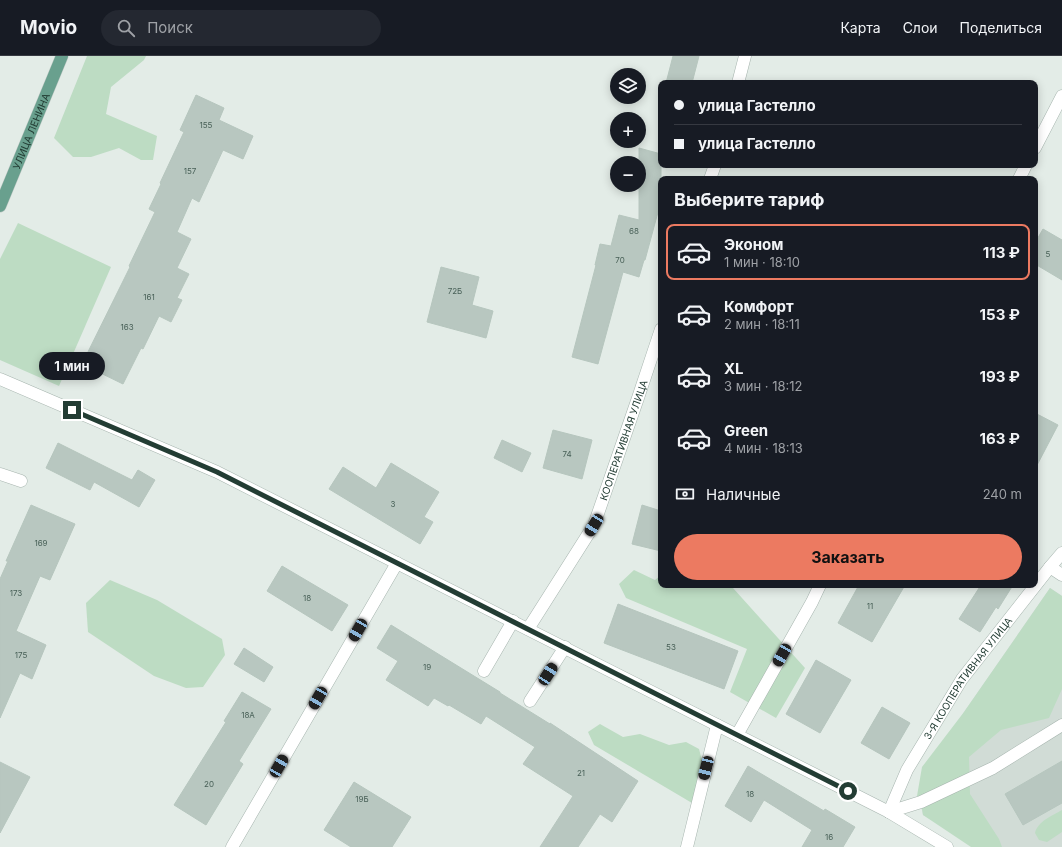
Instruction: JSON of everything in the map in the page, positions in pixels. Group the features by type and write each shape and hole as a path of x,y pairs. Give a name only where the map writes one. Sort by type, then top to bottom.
{"main road":[{"name":"УЛИЦА ЛЕНИНА","path":"0,206 62,56"}],"street":[{"path":"739,80 745,56"},
{"path":"1038,142 1062,96"},
{"name":"КООПЕРАТИВНАЯ УЛИЦА","path":"528,629 594,525 658,338"},
{"path":"0,379 217,472 889,812 947,847"},
{"path":"0,474 21,481"},
{"name":"3-Я КООПЕРАТИВНАЯ УЛИЦА","path":"1038,582 1062,553"},
{"path":"232,847 397,563"},
{"path":"1050,567 1062,575"},
{"path":"737,735 819,588"},
{"name":"3-Я КООПЕРАТИВНАЯ УЛИЦА","path":"889,812 907,770 962,679 1034,588"},
{"path":"484,671 513,621"},
{"path":"530,701 565,647"},
{"path":"687,847 717,725"},
{"path":"889,812 921,802 993,768 1062,725"}],"shaded area":[{"path":"1050,588 1062,596 1062,847 978,847 923,815 918,791 964,712"}],"green space":[{"path":"87,56 146,56 144,60 111,87 106,114 157,136 153,160 141,160 119,148 91,157 73,157 54,138"},
{"path":"18,223 111,267 59,386 0,360 0,259"},
{"path":"634,570 655,580 658,578 658,588 733,588 805,668 776,718 730,692 747,649 626,598 619,584"},
{"path":"110,580 157,600 222,639 225,655 203,687 186,688 154,676 88,632 86,603"},
{"path":"1050,588 1062,596 1062,689 1049,718 1001,730 969,757 970,794 999,839 1002,847 971,847 923,815 921,802 917,796 922,767 964,712"},
{"path":"600,724 623,737 640,734 669,745 686,742 699,749 703,764 692,803 594,745 588,732"},
{"path":"1062,810 1062,832 1047,842 1039,840 1035,833 1039,825 1046,819"}],"building":[{"path":"673,56 699,56 693,80 667,80"},
{"path":"196,95 224,108 219,120 253,136 243,159 223,150 199,202 192,198 177,232 191,239 177,268 189,274 177,298 182,300 171,322 159,316 143,349 141,348 123,384 82,364 130,267 129,266 155,212 149,209 184,132 180,130"},
{"path":"639,148 658,153 658,168 661,168 661,176 658,176 658,212 645,260 639,277 623,272 598,364 572,357 600,244 611,246 619,215 639,220 639,192 646,192 646,156 639,156"},
{"path":"1043,229 1062,240 1062,280 1038,266 1038,238"},
{"path":"441,267 479,277 472,305 493,311 486,338 427,322"},
{"path":"1038,415 1058,425 1038,463"},
{"path":"553,430 592,440 582,479 543,468"},
{"path":"502,440 531,453 522,472 494,458"},
{"path":"58,443 132,480 138,470 155,480 139,507 94,482 90,490 46,468"},
{"path":"391,463 439,492 424,517 433,522 420,544 329,489 343,467 376,488"},
{"path":"31,505 75,524 50,580 40,576 16,631 46,645 32,679 20,673 0,718 0,579 8,561 6,561"},
{"path":"642,505 658,510 658,550 632,544"},
{"path":"282,566 348,605 332,631 267,591"},
{"path":"857,588 903,588 872,642 838,623"},
{"path":"979,588 1011,588 998,609 996,607 980,632 959,619"},
{"path":"618,604 738,651 724,689 604,643"},
{"path":"391,625 550,723 638,781 612,822 600,814 578,847 540,847 573,796 523,764 535,747 486,716 481,724 434,698 428,706 386,680 398,661 377,648"},
{"path":"244,648 273,667 264,682 234,664"},
{"path":"816,660 851,680 820,733 786,714"},
{"path":"242,692 271,709 239,761 243,764 206,825 174,805 226,722 224,721"},
{"path":"882,707 910,723 889,759 861,743"},
{"path":"1062,761 1062,803 1023,825 1005,794"},
{"path":"0,762 30,777 0,833"},
{"path":"748,766 824,811 825,809 855,827 843,847 802,847 812,830 764,800 751,822 725,806"},
{"path":"354,782 411,817 392,847 351,847 324,830"}],"route":[{"path":"72,410 217,472 848,791"}]}
